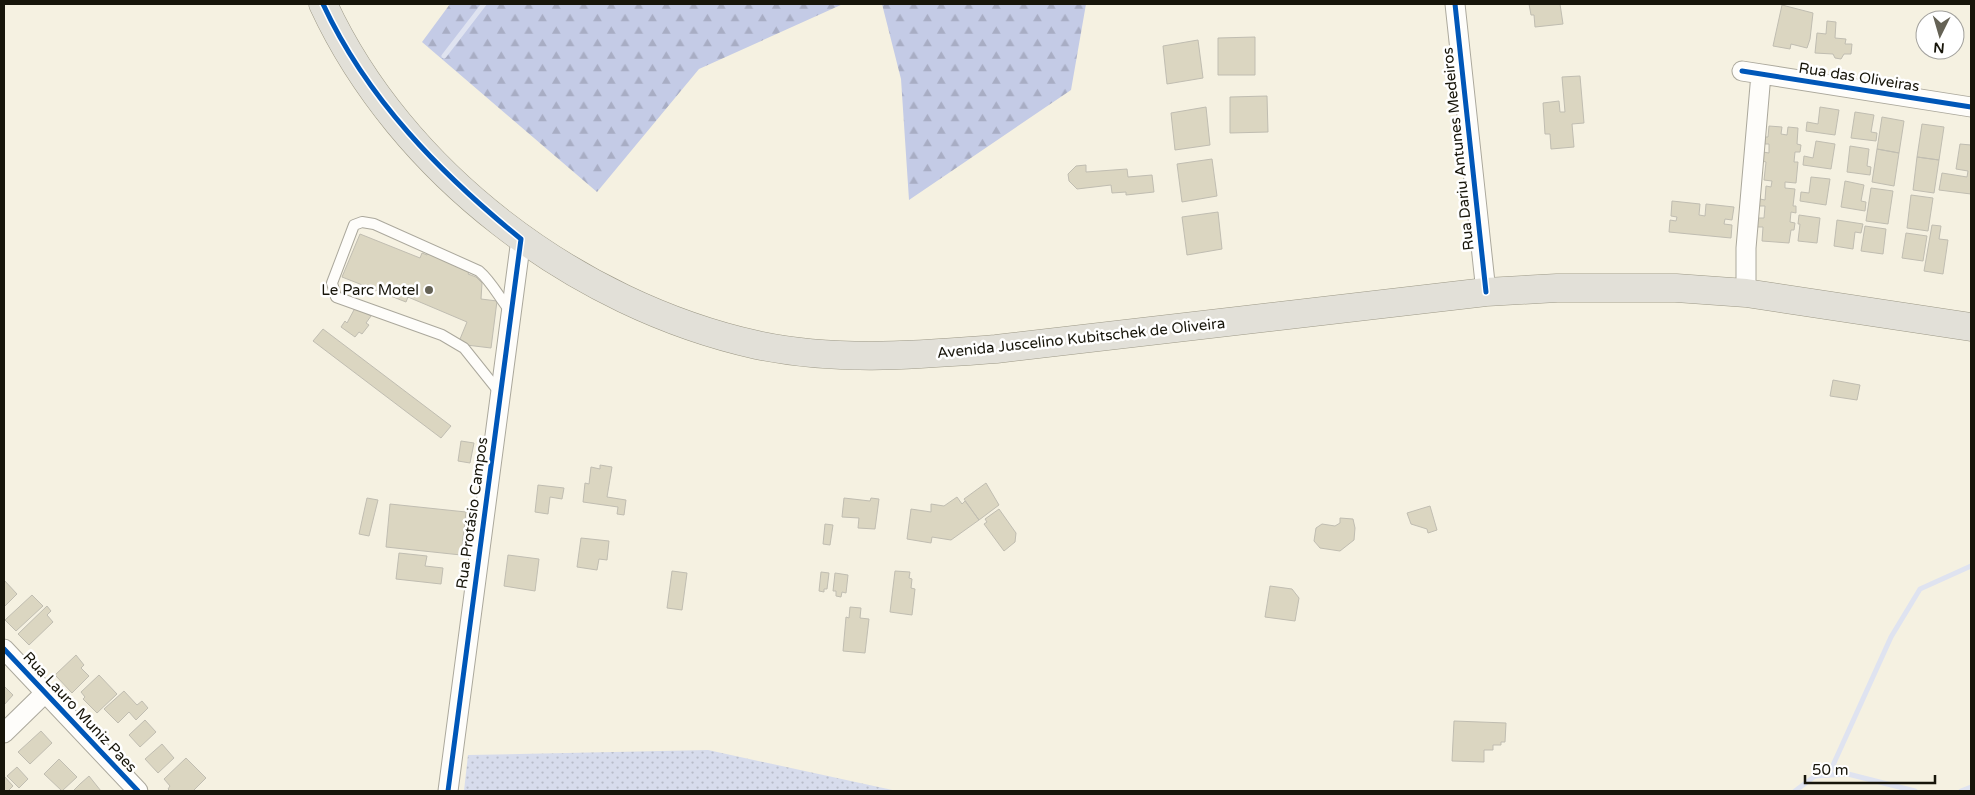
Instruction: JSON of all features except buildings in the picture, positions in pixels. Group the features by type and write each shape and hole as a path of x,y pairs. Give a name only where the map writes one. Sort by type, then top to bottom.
{"main road":[{"name":"Avenida Juscelino Kubitschek de Oliveira","path":"323,4 360,70 396,119 437,165 467,194 521,239 582,278 638,305 691,326 757,345 815,354 860,356 923,355 996,349 1486,292 1633,286 1746,294 1971,327"}],"street":[{"name":"Rua Dariu Antunes Medeiros","path":"1455,4 1486,292"},
{"name":"Rua das Oliveiras","path":"1742,71 1971,107"},
{"path":"1746,294 1746,248 1761,74"},
{"name":"Rua Protásio Campos","path":"448,791 521,239"},
{"name":"Rua Lauro Muniz Paes","path":"4,649 138,791"},
{"path":"4,733 45,693"}],"lane":[{"path":"500,393 464,348 442,335 336,297 332,283 354,225 362,222 374,224 479,271 488,278 499,298 511,312"}],"shaded area":[{"path":"708,750 897,791 464,791 468,755"}],"green space":[{"path":"450,4 843,4 699,69 597,192 422,42"},
{"path":"882,4 1086,4 1071,90 909,200 901,79"}],"waterway":[{"path":"444,56 484,4"},
{"path":"1829,774 1891,637 1920,589 1971,566"},
{"path":"1795,791 1815,776 1848,774 1915,791"},
{"path":"1961,791 1971,787"}],"cycle path":[{"path":"323,4 361,72 409,133 462,188 521,239 448,791"},
{"path":"1455,4 1486,292"},
{"path":"1742,71 1971,107"},
{"path":"4,649 138,791"}],"place":[{"name":"Le Parc Motel","path":"429,290"}]}
